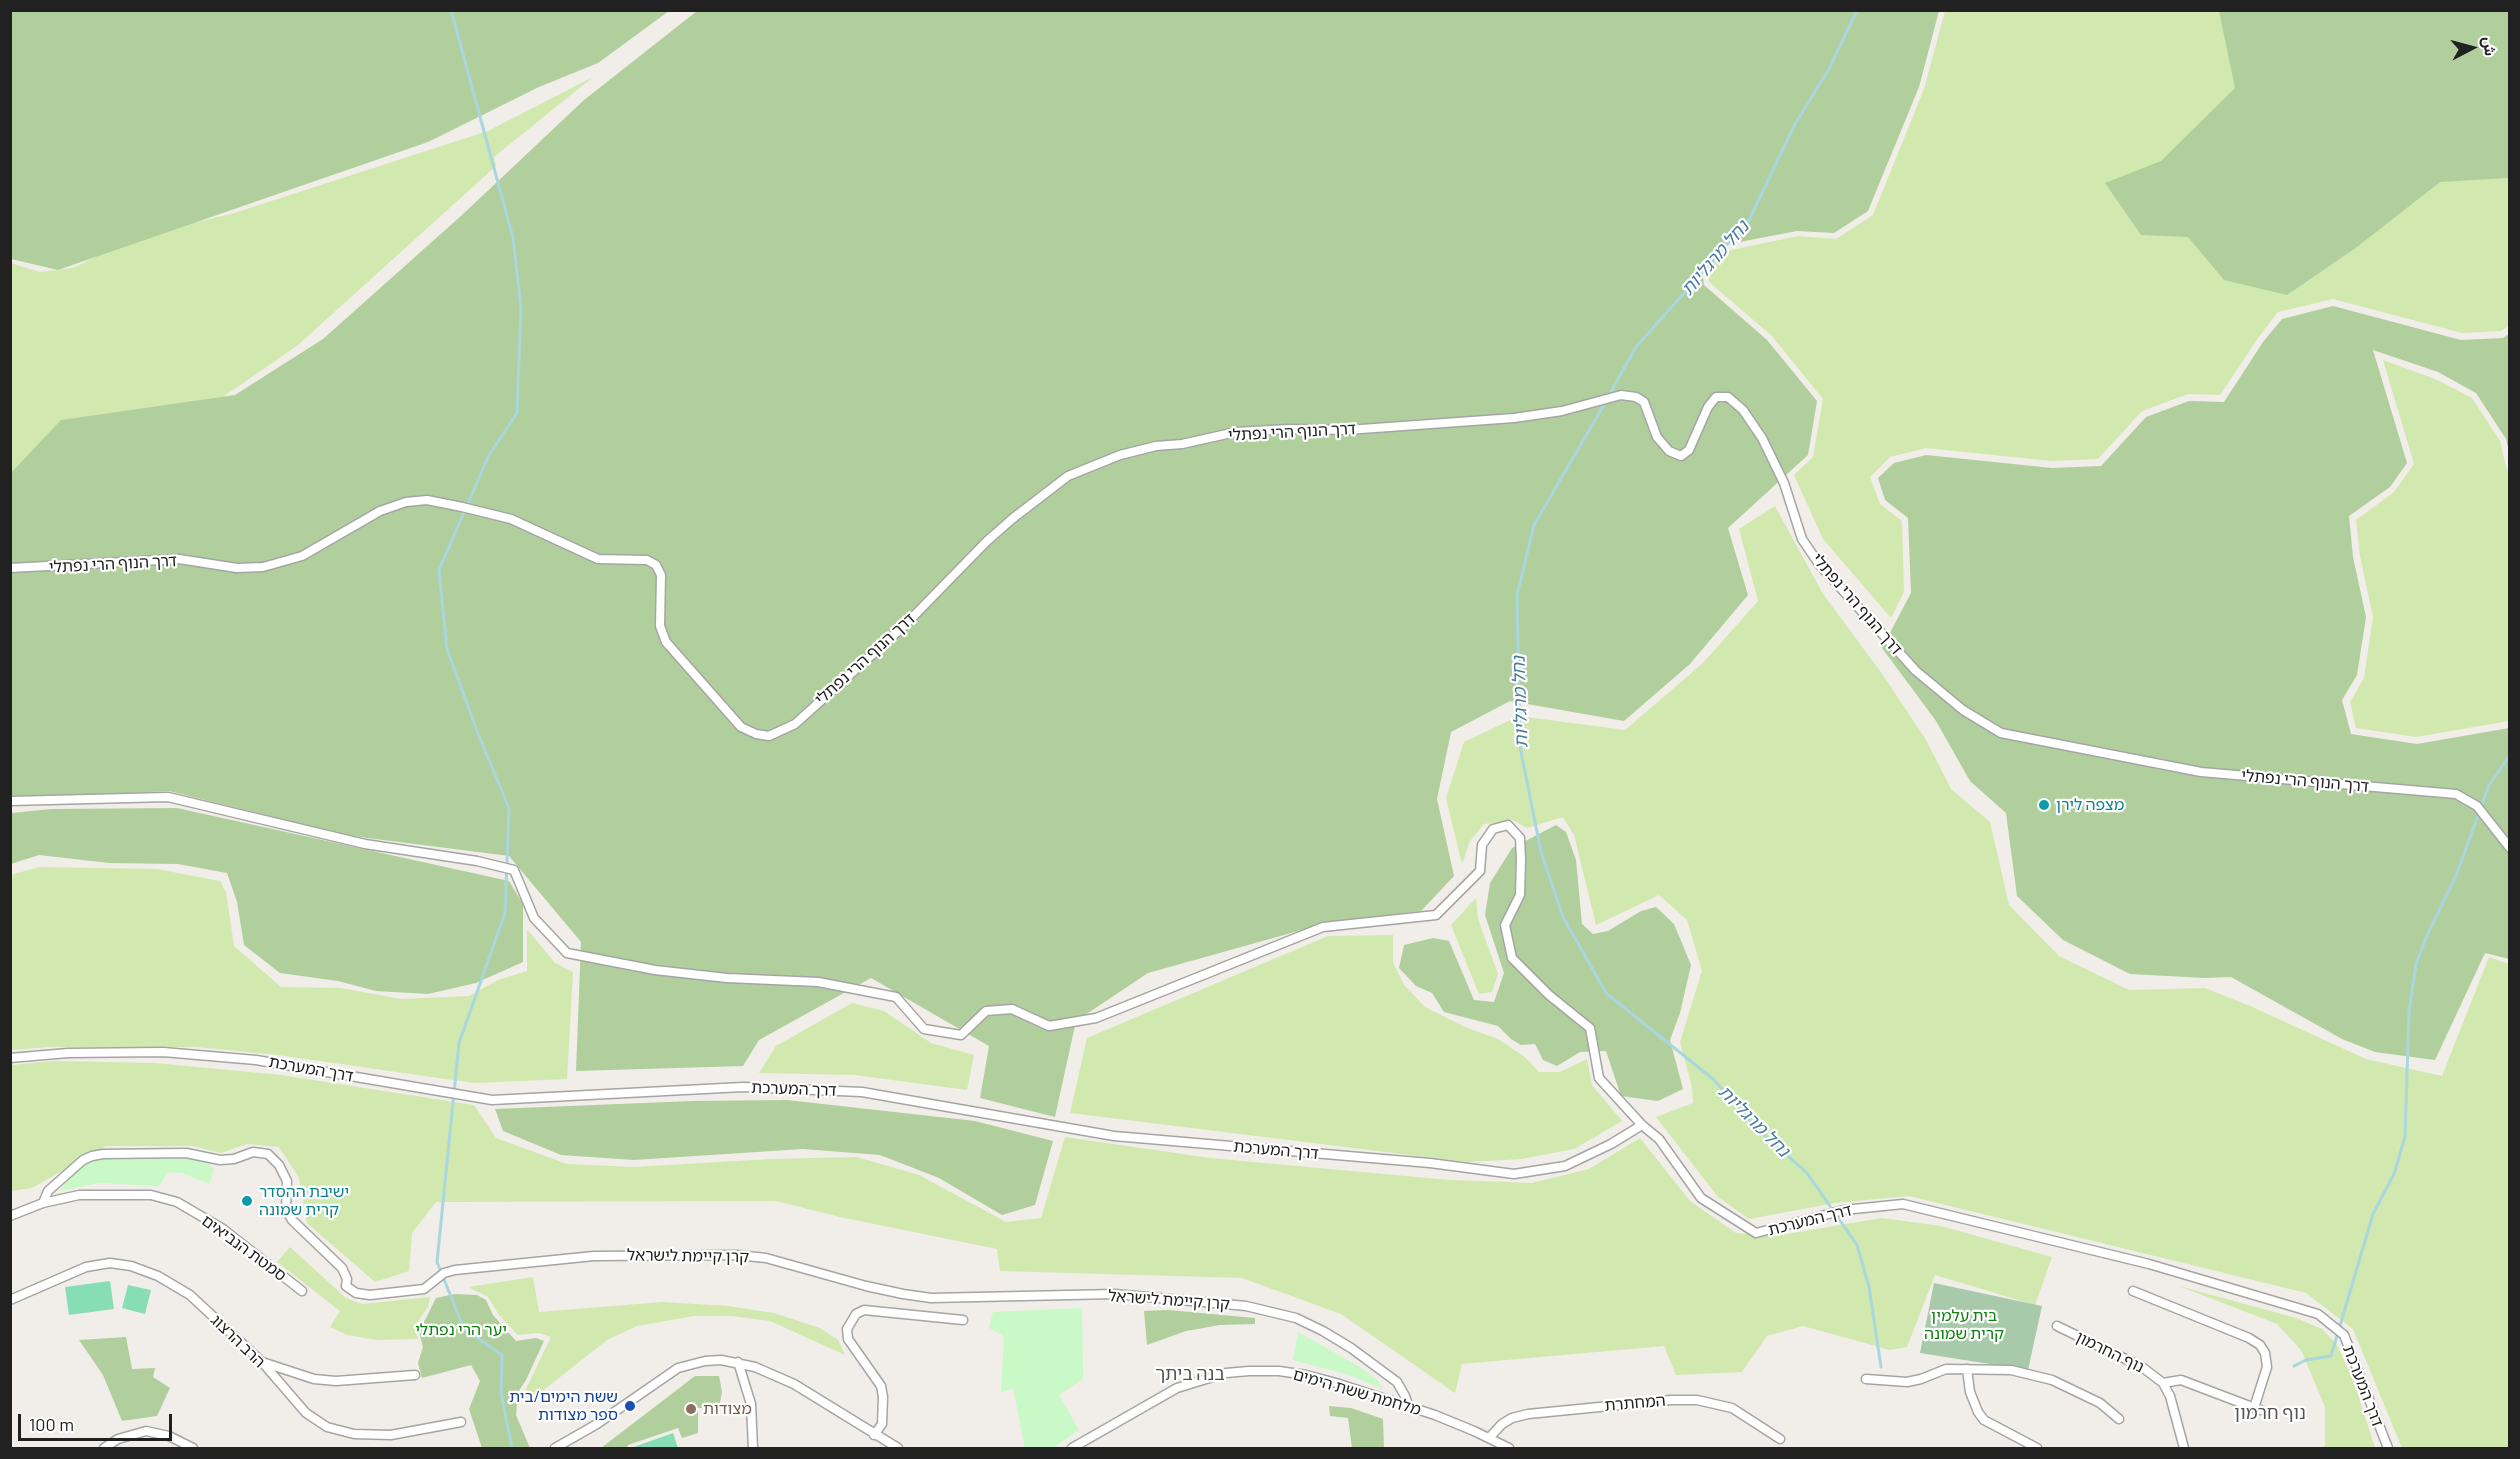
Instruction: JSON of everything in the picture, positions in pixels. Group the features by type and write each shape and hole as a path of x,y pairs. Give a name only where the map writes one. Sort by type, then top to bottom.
{"street":[{"name":"דרך הנוף הרי נפתלי","path":"10,568 179,559 237,568 263,567 302,556 380,511 406,502 427,500 462,507 511,519 598,559 647,560 656,566 662,575 660,626 666,642 741,727 756,734 769,736 795,724 906,624 986,542 1012,519 1068,476 1120,455 1156,446 1182,444 1236,432 1287,429 1319,431 1514,418 1562,411 1621,395 1636,397 1644,402 1657,437 1669,451 1681,456 1689,450 1708,407 1716,398 1728,397 1743,410 1762,438 1784,483 1802,539 1818,564 1916,671 1963,710 2001,733 2201,772 2456,794 2477,806 2510,848"},
{"path":"10,801 168,797 365,844 477,861 514,870 534,918 567,953 655,970 728,978 818,982 896,997 924,1029 960,1035 986,1011 1012,1009 1049,1026 1096,1018 1323,927 1436,915 1480,871 1482,845 1493,829 1508,825 1520,838 1521,860 1520,895 1505,925 1512,958 1549,995 1590,1029 1599,1078 1642,1125"},
{"name":"דרך המערכת","path":"10,1058 68,1053 163,1052 256,1060 492,1100 743,1087 862,1092 1114,1136 1430,1163 1514,1174 1565,1166 1611,1144 1642,1125 1659,1139 1701,1198 1756,1233 1844,1210 1903,1204 2149,1264 2318,1314 2344,1335 2388,1449"},
{"name":"קרן קיימת לישראל","path":"43,1203 48,1191 83,1160 92,1156 186,1153 220,1160 234,1159 253,1152 268,1154 279,1165 287,1181 286,1209 292,1220 342,1269 347,1279 346,1286 356,1293 370,1295 424,1289 444,1273 594,1256 736,1255 766,1258 875,1288 930,1298 1115,1294 1246,1306 1296,1318 1342,1342 1381,1368 1397,1382 1408,1406"},
{"name":"סמטת הנביאים","path":"10,1216 43,1203 79,1195 120,1193 151,1195 177,1202 223,1229 302,1291"},
{"name":"הרב הרצוג","path":"10,1300 86,1267 110,1263 131,1266 158,1276 190,1295 262,1362 306,1413 327,1427 354,1434 392,1435 461,1422"},
{"path":"2133,1291 2249,1338 2260,1345 2265,1353 2267,1367 2257,1409 2181,1380 2163,1383"},
{"path":"874,1435 882,1424 883,1397 881,1386 848,1339 847,1329 856,1314 864,1310 963,1320"},
{"name":"נוף החרמון","path":"2057,1326 2142,1367 2163,1383 2170,1396 2184,1449"},
{"path":"555,1449 597,1424 678,1368 705,1361 738,1362 773,1373 898,1449"},
{"path":"262,1362 314,1380 336,1382 415,1375"},
{"path":"738,1362 751,1404 753,1449"},
{"path":"1866,1379 1906,1382 1946,1369 2011,1370 2052,1380 2100,1403 2119,1419"},
{"path":"1968,1369 1970,1392 1984,1420 2037,1449"},
{"name":"מלחמת ששת הימים","path":"1072,1449 1177,1388 1226,1373 1279,1371 1306,1375 1408,1406 1489,1438 1509,1449"},
{"name":"המחתרת","path":"1489,1438 1502,1424 1512,1418 1528,1414 1599,1405 1697,1400 1732,1408 1780,1439"},
{"path":"104,1449 118,1439 146,1431 169,1436 193,1449"}],"green space":[{"path":"11,10 669,11 598,63 539,87 428,142 58,270 11,259"},
{"path":"697,11 1939,11 1919,87 1868,211 1834,233 1797,231 1729,244 1701,262 1704,285 1767,340 1817,401 1808,455 1728,528 1748,595 1690,664 1624,721 1510,701 1451,732 1437,799 1454,876 1421,911 1327,923 1148,973 1076,1021 1055,1117 980,1098 989,1046 871,978 759,1040 743,1066 576,1071 581,942 509,856 344,835 169,791 11,799 10,474 61,420 235,395 323,339 462,215 584,100"},
{"path":"1945,11 2509,11 2509,326 2501,331 2462,333 2333,299 2278,312 2220,395 2188,394 2142,411 2098,459 2052,461 1926,448 1890,457 1870,477 1880,504 1902,521 1904,592 1891,618 1823,539 1794,475 1813,457 1823,399 1772,336 1709,282 1707,265 1731,250 1798,236 1836,239 1873,215 1924,89"},
{"path":"2219,11 2509,11 2508,178 2440,182 2357,247 2287,295 2224,280 2188,237 2141,235 2105,183 2161,161 2235,88"},
{"path":"593,77 494,157 496,166 298,345 230,392 66,497 11,472 11,263 40,272 73,268 112,249 124,239 231,214 488,131"},
{"path":"2333,306 2461,340 2503,338 2509,334 2509,452 2506,439 2476,393 2438,372 2373,350 2407,463 2390,487 2349,516 2353,557 2366,617 2357,675 2342,700 2351,734 2417,744 2509,728 2509,959 2485,953 2435,1060 2375,1052 2342,1039 2231,977 2130,974 2063,940 2017,896 2006,813 1970,781 1936,721 1882,648 1911,593 1908,518 1885,500 1878,478 1894,463 1926,455 2052,468 2101,466 2146,417 2189,401 2224,402 2263,342 2282,319"},
{"path":"2383,360 2435,379 2472,398 2500,441 2506,467 2510,472 2509,721 2416,737 2356,728 2350,702 2364,678 2373,617 2360,556 2356,520 2394,492 2414,464"},
{"path":"1775,506 1823,594 1883,675 1926,740 1951,789 1990,822 2009,905 2059,956 2129,990 2205,988 2366,1059 2442,1076 2489,957 2509,964 2509,1448 2402,1448 2353,1329 2306,1293 1909,1196 1835,1203 1749,1219 1718,1197 1656,1117 1693,1103 1692,1087 1680,1042 1702,971 1687,920 1659,895 1596,925 1574,835 1563,817 1527,828 1513,820 1484,824 1470,841 1462,864 1446,798 1464,742 1519,716 1625,730 1703,663 1758,601 1739,529"},
{"path":"177,808 509,881 523,904 523,962 476,983 428,994 376,991 338,981 280,973 244,945 237,902 227,873 178,864 109,863 39,855 11,864 11,813 51,809"},
{"path":"1556,825 1566,832 1576,860 1582,924 1593,934 1608,931 1641,911 1656,907 1674,924 1691,965 1680,1013 1670,1040 1683,1089 1658,1101 1621,1096 1606,1051 1580,1052 1557,1066 1543,1060 1535,1044 1521,1045 1498,1026 1444,1012 1432,993 1416,986 1399,968 1404,945 1433,938 1449,941 1474,1000 1494,1002 1504,973 1485,915 1490,883 1512,848"},
{"path":"39,867 157,869 220,881 226,892 234,946 281,987 341,988 401,999 469,996 498,980 527,971 527,929 555,963 573,972 567,1079 474,1083 278,1055 196,1047 48,1047 11,1050 11,875"},
{"path":"1476,898 1478,919 1498,974 1492,992 1479,994 1451,925"},
{"path":"1393,935 1393,963 1405,986 1425,1007 1465,1027 1498,1039 1525,1057 1539,1072 1560,1072 1587,1059 1592,1085 1622,1121 1574,1149 1522,1159 1467,1162 1070,1113 1087,1038 1328,936"},
{"path":"852,1003 884,1011 931,1043 974,1055 967,1090 855,1075 759,1073 776,1046"},
{"path":"55,1061 155,1063 281,1075 474,1105 496,1138 567,1164 634,1167 771,1159 857,1157 919,1175 1006,1222 1041,1218 1065,1137 1210,1158 1449,1180 1532,1183 1589,1169 1640,1138 1690,1201 1736,1233 1775,1236 1882,1218 1941,1226 2052,1257 2035,1305 1935,1275 1907,1347 1890,1350 1803,1326 1767,1336 1742,1372 1676,1375 1664,1346 1462,1364 1455,1393 1341,1314 1242,1278 1000,1271 997,1249 840,1217 776,1201 436,1202 412,1233 409,1271 375,1282 307,1223 299,1178 279,1147 247,1144 221,1153 193,1146 106,1146 32,1188 11,1191 11,1065"},
{"path":"787,1100 975,1121 1053,1141 1035,1205 1002,1215 939,1178 880,1155 803,1149 634,1160 561,1155 503,1131 495,1109 693,1101"},
{"path":"190,1156 207,1162 214,1170 209,1184 183,1173 168,1172 159,1186 99,1183 60,1191 74,1173 91,1160 104,1157"},
{"path":"290,1247 346,1298 362,1304 430,1297 428,1307 414,1327 418,1339 377,1340 347,1335 330,1327 340,1311 277,1262"},
{"path":"533,1277 539,1312 662,1302 728,1306 774,1313 820,1328 838,1340 845,1355 770,1321 731,1316 694,1316 637,1326 607,1340 526,1404 526,1389 551,1337 539,1333 518,1335 499,1315 488,1297 468,1287"},
{"path":"110,1281 114,1309 69,1315 65,1287"},
{"name":"בית עלמין קרית שמונה","path":"1934,1283 2042,1306 2028,1370 1920,1353"},
{"path":"128,1285 151,1290 145,1314 122,1308"},
{"path":"2179,1286 2296,1318 2322,1329 2337,1345 2354,1382 2375,1448 2325,1448 2325,1407 2301,1350 2277,1324"},
{"name":"יער הרי נפתלי","path":"455,1294 477,1295 486,1300 493,1315 516,1341 536,1338 544,1341 518,1392 516,1415 530,1448 482,1448 469,1409 480,1381 471,1365 422,1378 418,1363 423,1347 419,1332 436,1298"},
{"path":"1082,1308 1083,1379 1059,1395 1079,1430 1053,1448 1025,1448 1013,1388 1001,1393 1004,1336 989,1328 993,1312"},
{"path":"1168,1310 1255,1318 1255,1324 1220,1325 1186,1331 1147,1345 1144,1311"},
{"path":"1298,1332 1360,1367 1377,1380 1384,1389 1346,1374 1293,1360"},
{"path":"126,1337 132,1369 155,1368 153,1377 170,1388 157,1416 122,1421 103,1375 79,1340"},
{"path":"695,1376 719,1376 722,1392 719,1408 698,1408 698,1433 682,1438 678,1428 628,1445 627,1448 601,1448"},
{"path":"1329,1406 1351,1408 1383,1419 1384,1448 1352,1448 1348,1418 1330,1416"},
{"path":"673,1433 678,1448 631,1448"}],"waterway":[{"path":"451,10 513,238 521,307 517,413 489,455 439,570 447,649 509,808 505,913 459,1043 437,1262 464,1329 502,1355 501,1393 512,1448"},
{"name":"נחל מרגליות","path":"1608,397 1636,347 1749,220 1795,124 1829,69 1857,10"},
{"name":"נחל מרגליות","path":"1605,403 1534,525 1517,595 1520,747 1541,852 1563,917 1606,993 1713,1079 1759,1130 1807,1173 1857,1245 1869,1287 1881,1367"},
{"path":"2294,1366 2306,1360 2331,1356 2373,1214 2394,1174 2405,1137 2409,1012 2416,964 2427,935 2456,876 2489,785 2510,755"}],"place":[{"name":"מצפה לירן","path":"2044,805"},
{"name":"ישיבת ההסדר קרית שמונה","path":"247,1201"},
{"name":"ששת הימים/בית ספר מצודות","path":"630,1406"},
{"name":"מצודות","path":"691,1409"}],"district":[{"name":"בנה ביתך","path":"1190,1374"},
{"name":"נוף חרמון","path":"2270,1413"}]}
